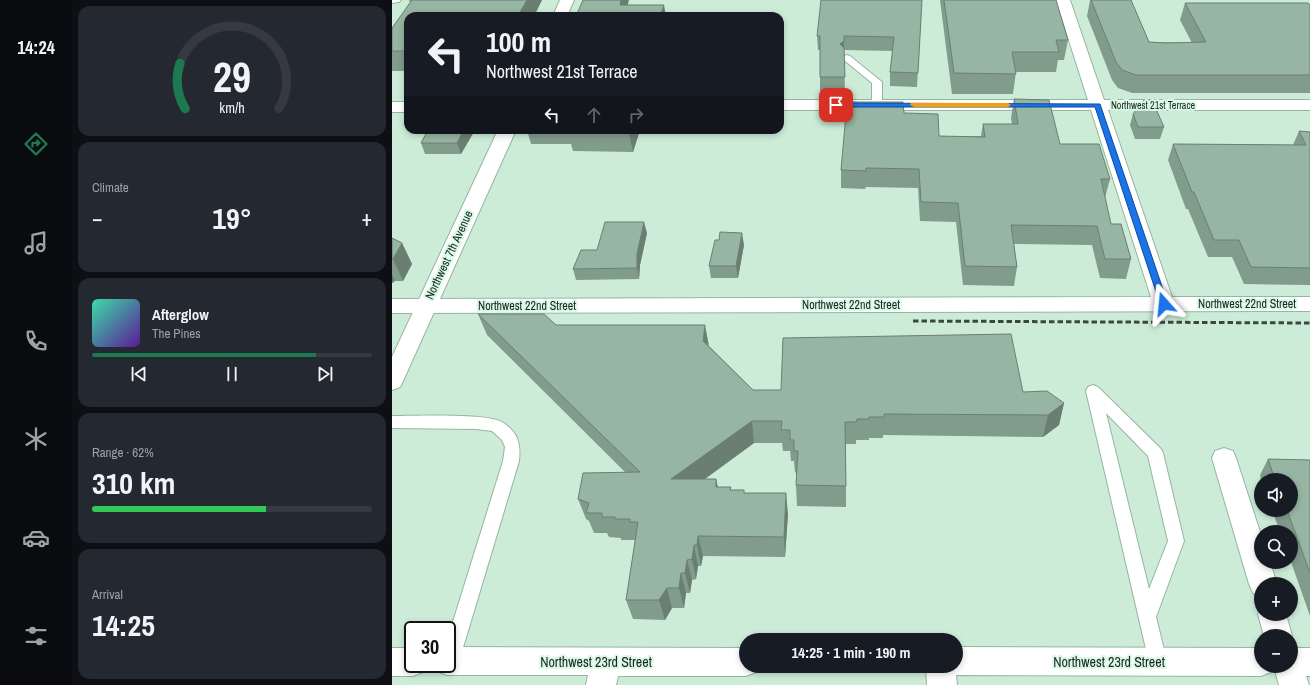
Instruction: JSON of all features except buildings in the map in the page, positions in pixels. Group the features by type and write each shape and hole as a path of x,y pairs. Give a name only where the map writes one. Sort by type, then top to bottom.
{"street":[{"path":"562,12 567,0"},
{"path":"1063,0 1164,304"},
{"name":"Northwest 21st Terrace","path":"784,105 1310,105"},
{"path":"392,107 404,107"},
{"name":"Northwest 7th Avenue","path":"392,381 505,134"},
{"name":"Northwest 22nd Street","path":"392,306 1310,304"},
{"path":"1224,458 1260,577"},
{"name":"Northwest 23rd Street","path":"963,661 1254,662"},
{"path":"392,662 404,662"},
{"path":"1298,662 1310,662"},
{"name":"Northwest 23rd Street","path":"456,663 604,673 739,663"},
{"path":"941,673 942,685"},
{"path":"1290,673 1294,685"}],"lane":[{"path":"847,58 877,82 877,105"},
{"path":"1147,618 1176,541 1155,453 1093,391 1145,610 1147,618 1158,662"},
{"path":"392,422 476,424 496,426 508,436 513,447 511,461 456,636"}],"railway":[{"path":"913,321 1310,323"}],"slow traffic":[{"path":"914,105 1008,105"}],"route":[{"path":"836,105 1098,105 1164,304"}]}
